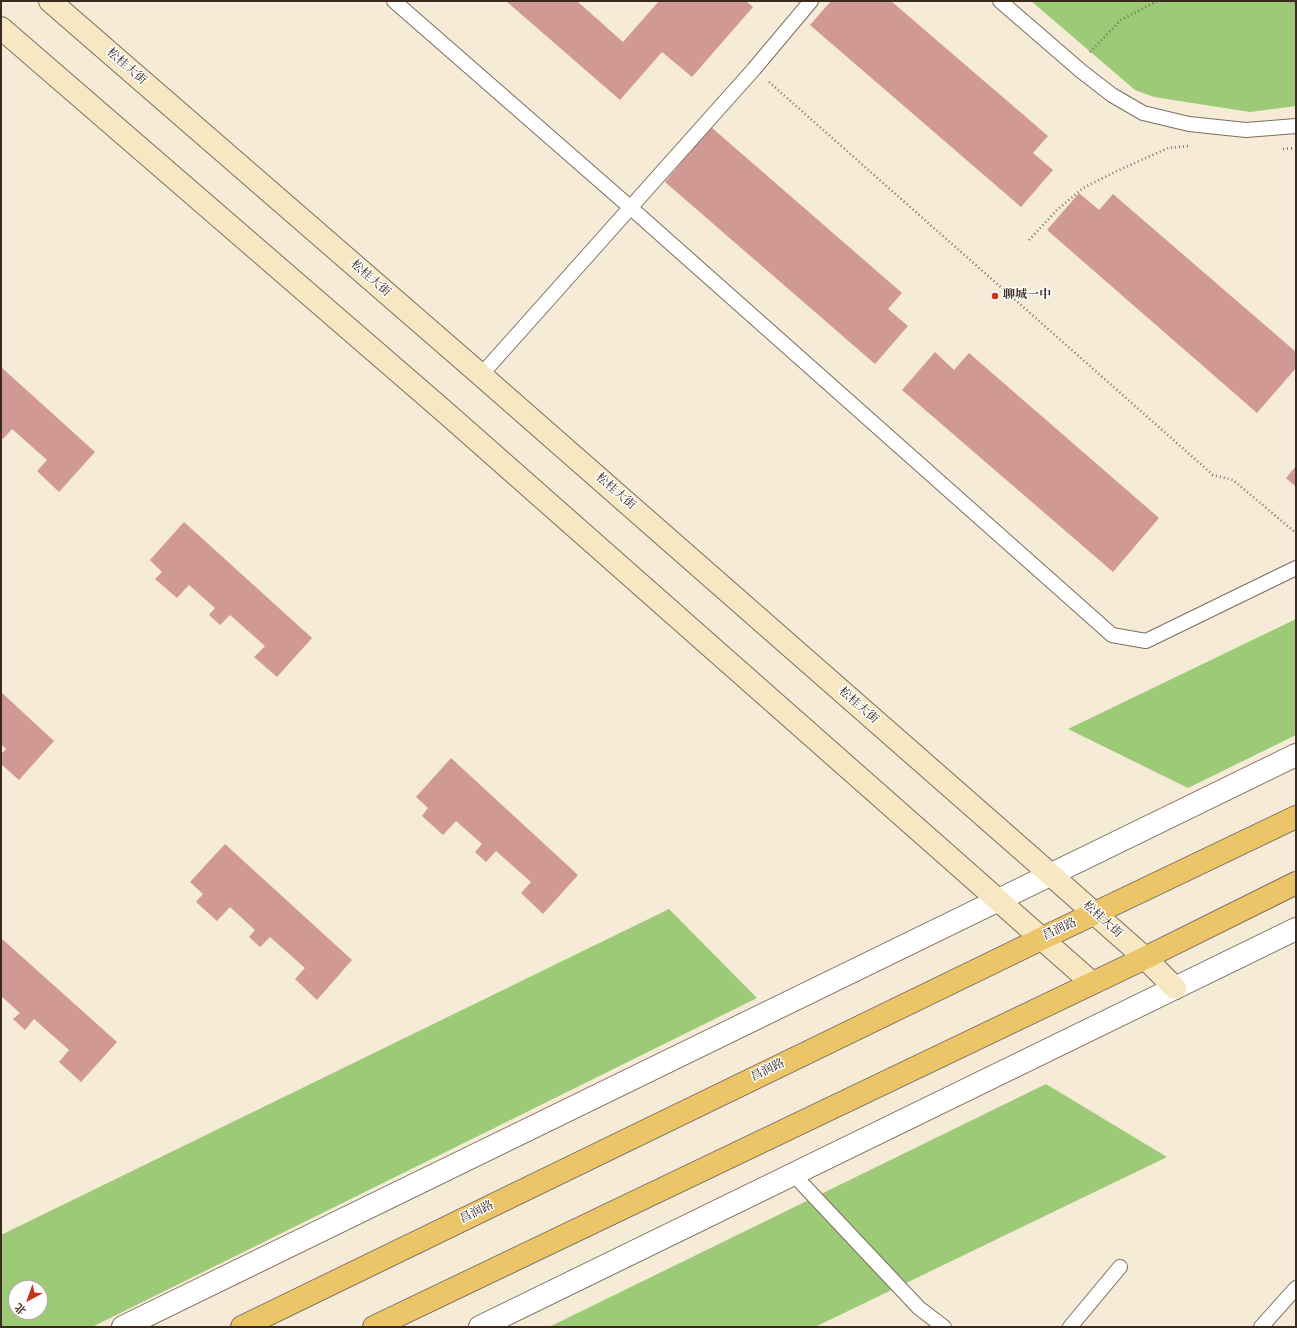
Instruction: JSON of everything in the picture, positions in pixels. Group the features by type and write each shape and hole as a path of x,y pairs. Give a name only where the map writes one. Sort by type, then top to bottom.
{"main road":[{"name":"松桂大街","path":"50,1 481,375 1095,913 1145,958 1175,988"},
{"path":"1,28 444,412 1092,983"},
{"name":"昌润路","path":"242,1327 1041,939 1296,817"},
{"path":"374,1327 1145,958 1296,883"}],"street":[{"path":"123,1327 1296,755"},
{"path":"480,1327 1296,929"}],"lane":[{"path":"394,1 631,208 1112,635 1146,641 1296,568"},
{"path":"481,375 754,69 811,1"},
{"path":"1000,1 1075,67 1112,95 1143,113 1189,124 1246,130 1296,126"},
{"path":"793,1174 919,1308 944,1327"},
{"path":"1070,1327 1120,1268"},
{"path":"1260,1327 1296,1288"}],"path":[{"path":"1075,67 1121,20 1157,1"},
{"path":"1291,1 1296,3"},
{"path":"754,69 1213,475 1233,480 1296,533"},
{"path":"1029,240 1057,210 1083,188 1118,170 1168,148 1194,145"},
{"path":"1277,149 1296,148"}],"green space":[{"path":"1031,1 1296,1 1296,106 1250,112 1154,97 1135,90"},
{"path":"1296,619 1296,735 1188,788 1068,729"},
{"path":"669,909 757,998 92,1327 1,1327 1,1235"},
{"path":"1046,1084 1167,1157 815,1327 549,1327"}],"building":[{"path":"506,1 577,1 623,42 659,1 746,1 753,7 692,77 662,52 620,100"},
{"path":"831,1 891,1 1048,136 1033,153 1053,170 1021,207 810,25"},
{"path":"711,127 902,293 888,309 908,326 875,364 665,182"},
{"path":"1079,193 1099,210 1113,194 1296,352 1296,368 1257,413 1047,230"},
{"path":"935,352 954,370 969,353 1159,518 1113,572 902,390"},
{"path":"1,367 95,452 59,492 37,471 47,460 12,429 3,439 1,438"},
{"path":"1296,466 1296,487 1286,478"},
{"path":"184,522 312,638 277,677 254,657 265,646 230,615 220,625 209,615 215,608 189,585 177,598 155,579 162,572 150,560"},
{"path":"1,692 54,741 19,780 1,764 1,754 6,749 1,744"},
{"path":"451,758 578,875 543,914 521,893 531,882 496,851 486,862 475,852 482,844 456,821 443,835 422,816 428,808 416,797"},
{"path":"225,844 352,960 317,1000 295,979 305,968 270,937 260,947 249,937 255,930 230,907 217,921 196,902 203,894 190,882"},
{"path":"1,938 117,1042 81,1082 59,1062 69,1050 34,1019 25,1030 13,1019 20,1013 1,996"}],"place":[{"name":"聊城一中","path":"995,296"}]}
